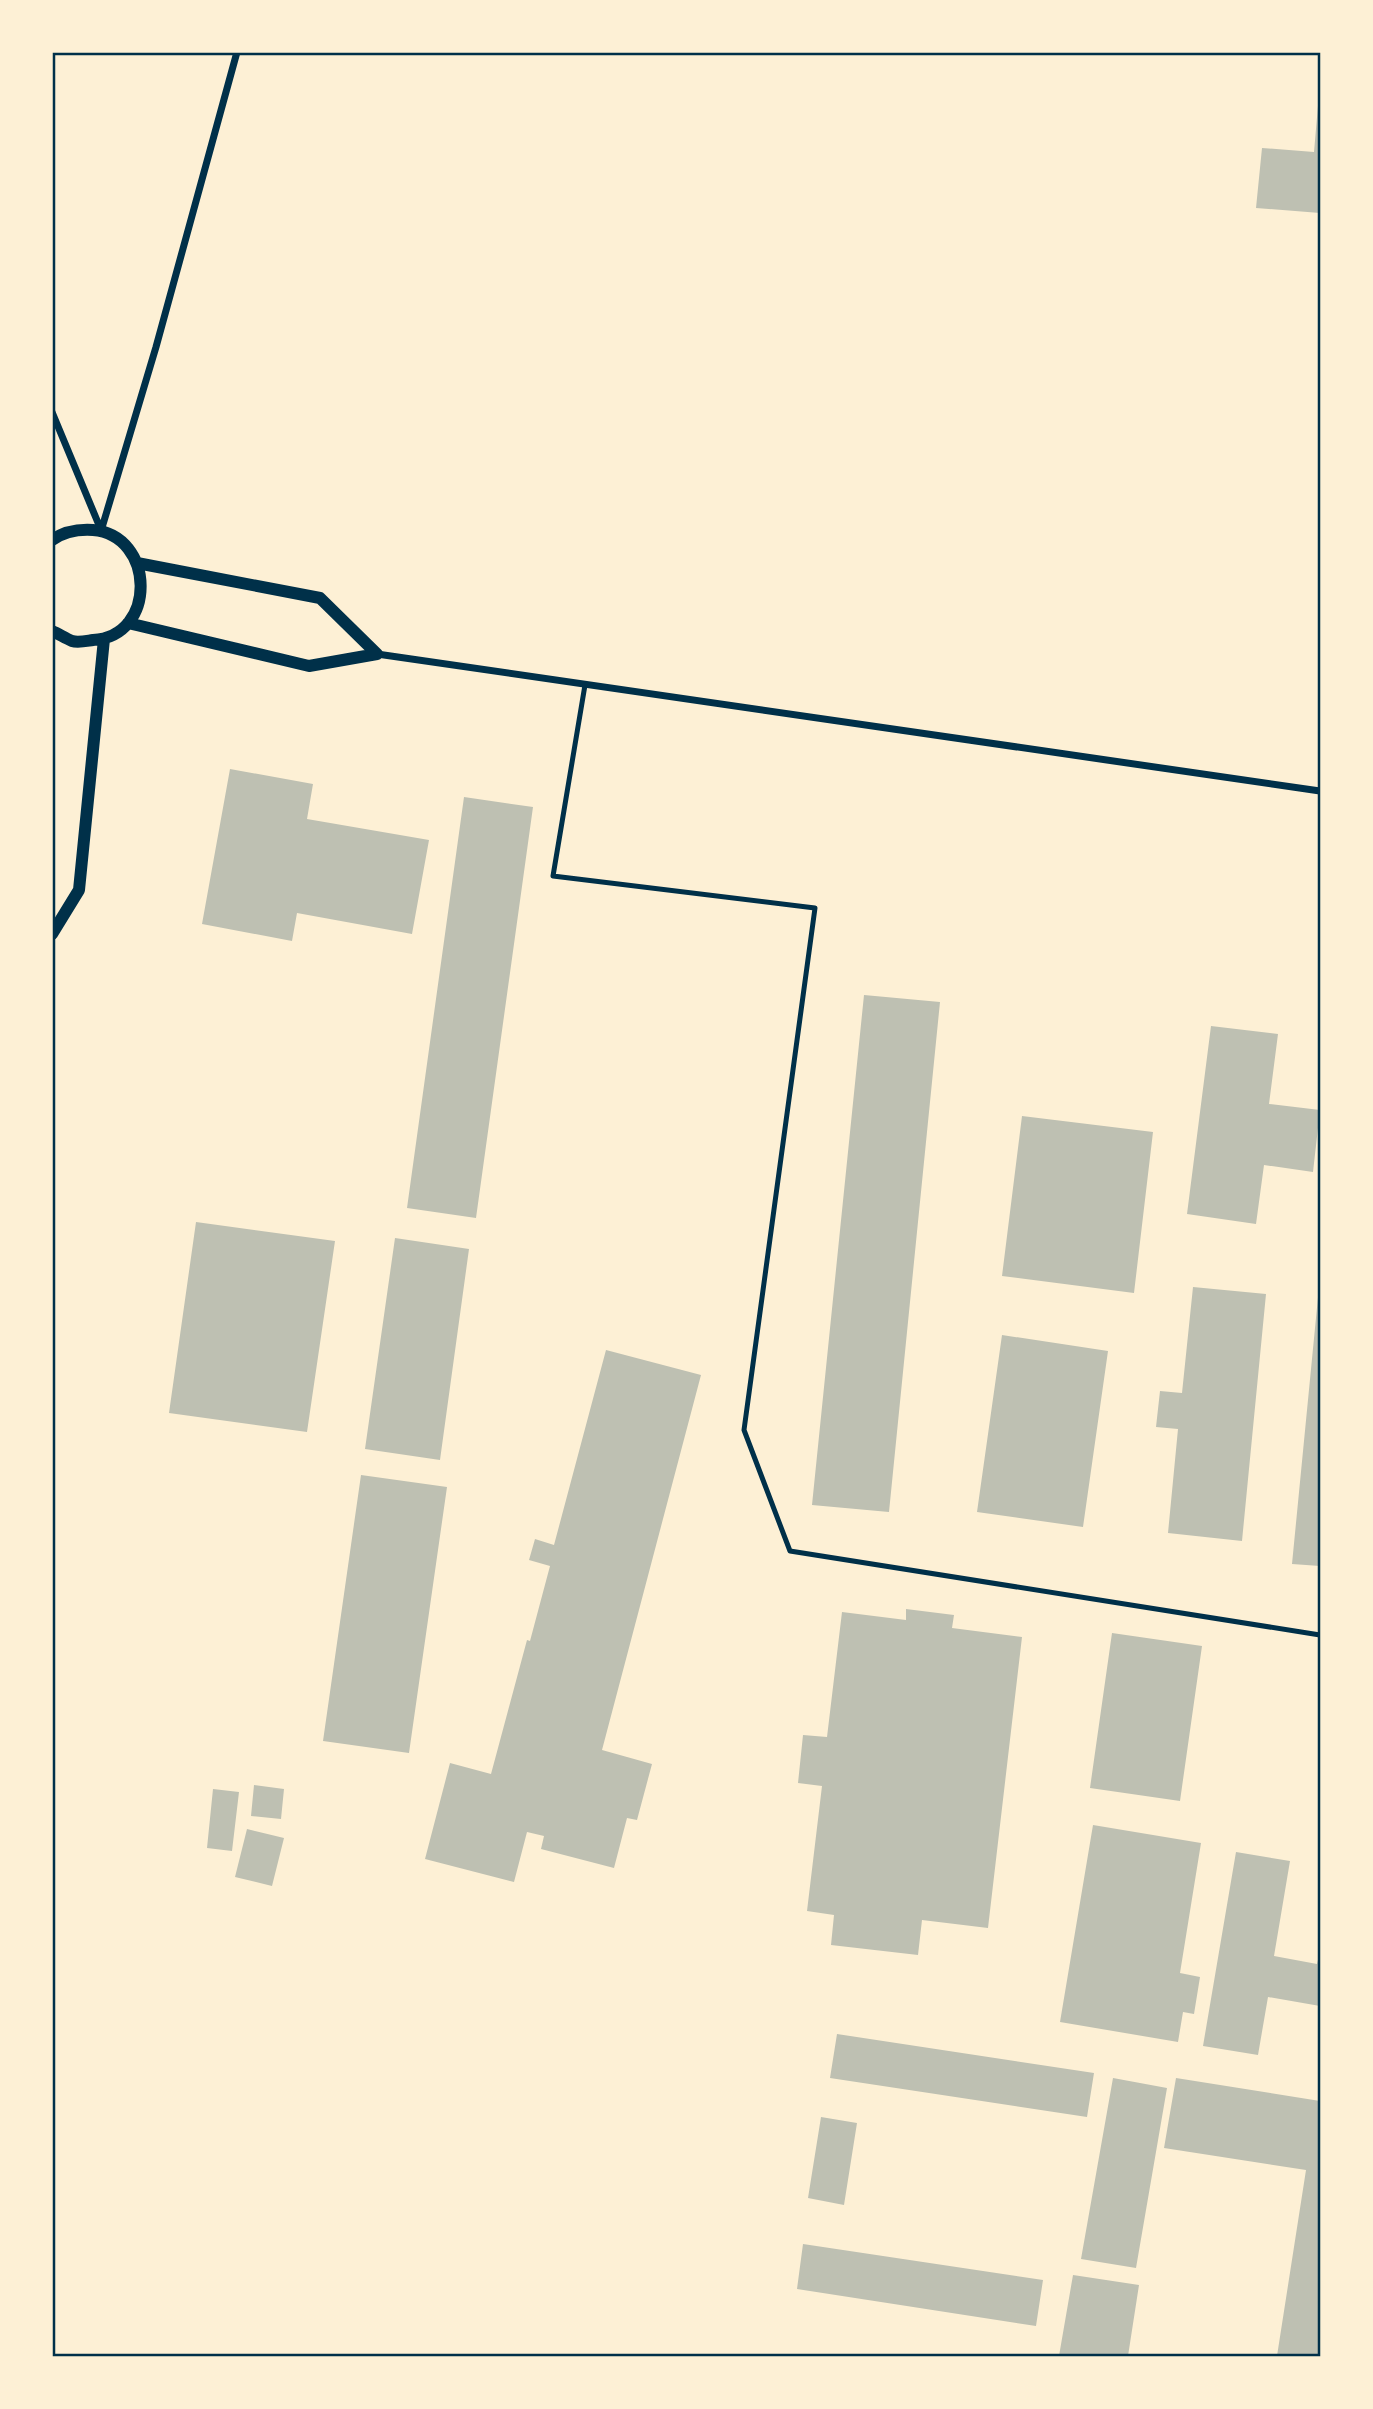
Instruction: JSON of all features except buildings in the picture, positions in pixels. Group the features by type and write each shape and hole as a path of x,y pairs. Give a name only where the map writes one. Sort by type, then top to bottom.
{"street":[{"path":"101,531 156,347 237,52"},
{"path":"52,412 101,531"},
{"path":"52,540 60,534 80,529 101,531 123,543 137,563 142,584 139,605 128,623 104,639 74,642 52,631"},
{"path":"137,563 320,598 377,654"},
{"path":"128,623 309,666 377,654 1321,791"},
{"path":"52,934 79,890 104,639"}],"lane":[{"path":"585,685 553,876 815,908 744,1430 790,1551 1321,1635"}]}
